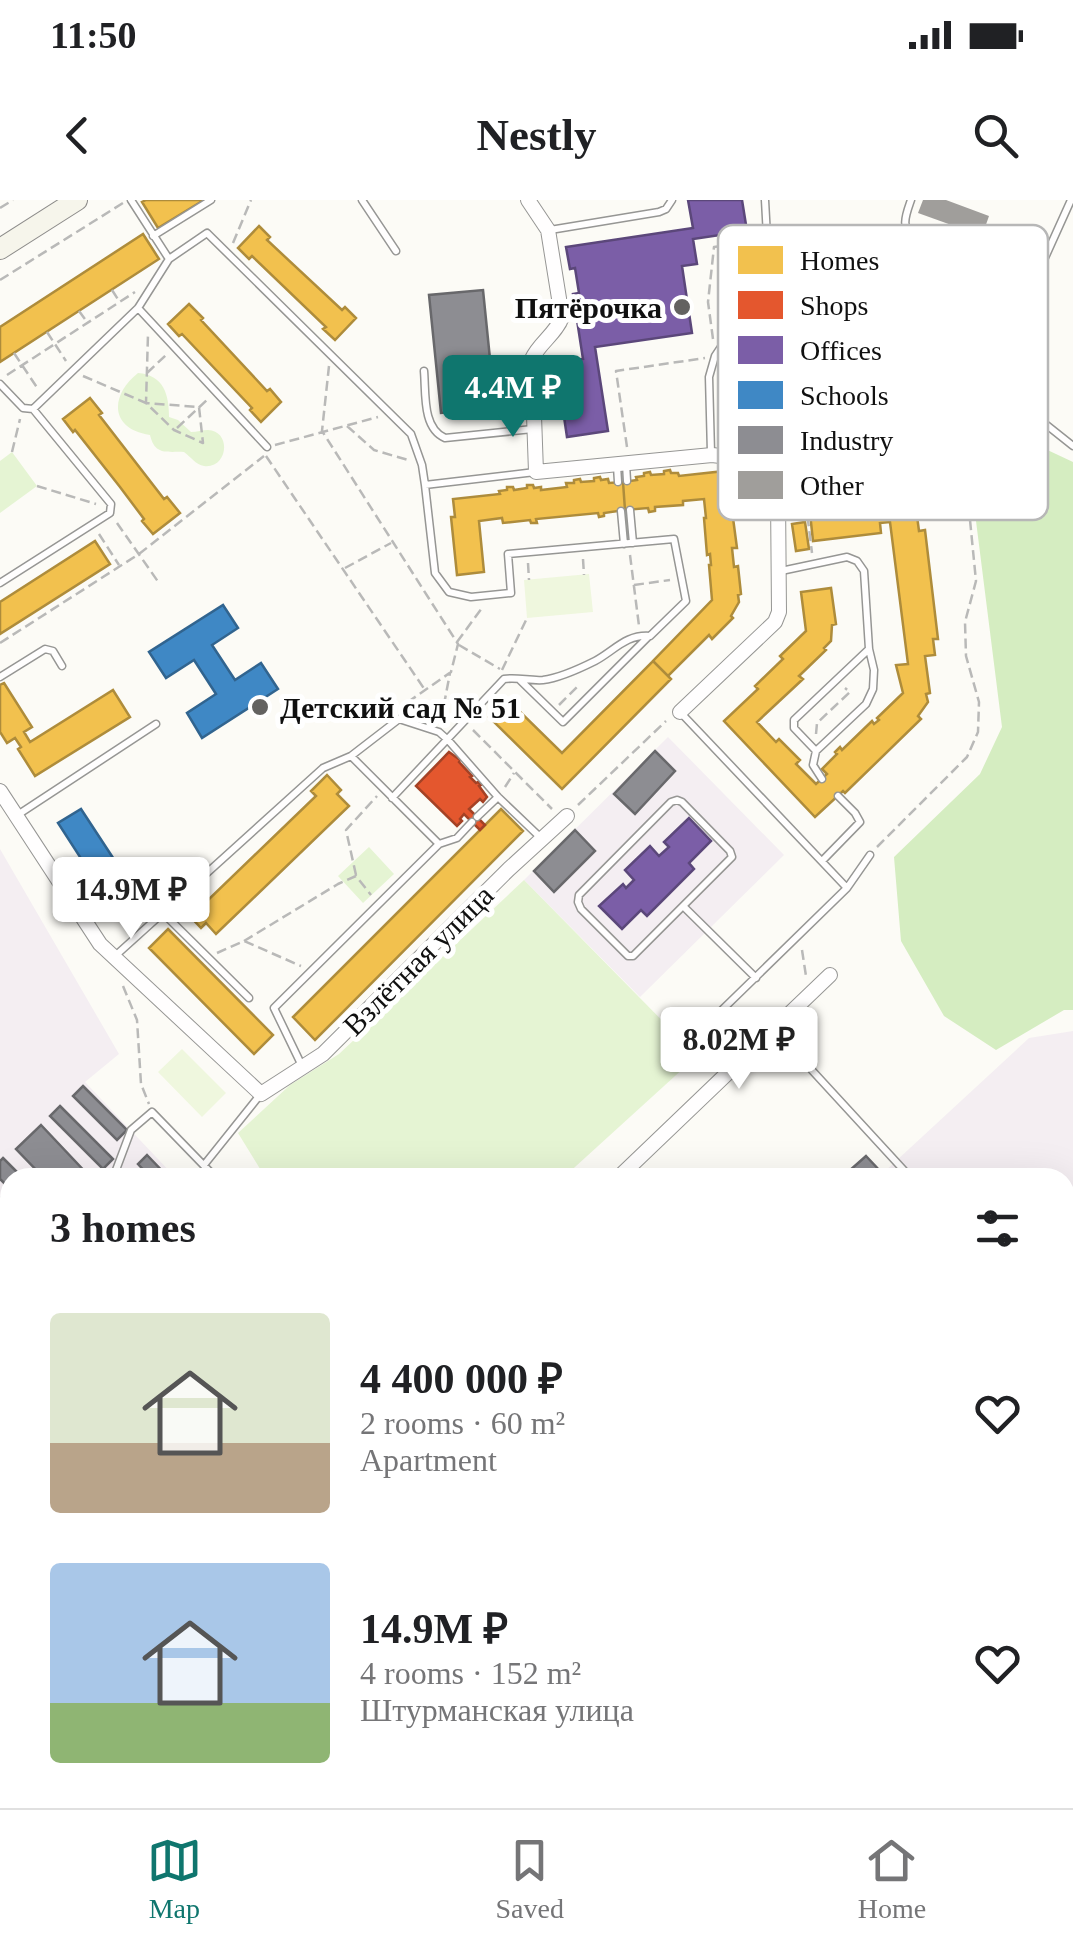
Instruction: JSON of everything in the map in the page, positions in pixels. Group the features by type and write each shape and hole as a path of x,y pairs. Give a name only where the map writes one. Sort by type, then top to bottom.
{"street":[{"path":"0,249 77,200"},
{"path":"528,200 548,230 562,317 532,359 536,472 718,456"},
{"path":"680,712 774,622 779,612 779,520"},
{"path":"0,791 100,944 261,1094"},
{"name":"Взлётная улица","path":"261,1094 323,1054 565,817"},
{"path":"628,1168 830,976"}],"lane":[{"path":"130,200 168,259"},
{"path":"153,236 211,200"},
{"path":"362,200 396,251"},
{"path":"548,230 659,212 672,200"},
{"path":"765,200 767,225"},
{"path":"904,225 911,200"},
{"path":"1048,251 1071,200"},
{"path":"0,381 23,408 33,408 138,308 168,259 207,232 411,434 422,465 435,573 449,592 470,597 511,593 508,554 674,539 686,600 563,722 517,677"},
{"path":"138,308 267,452"},
{"path":"712,455 709,378 718,353"},
{"path":"424,371 430,426 435,434 445,438 534,429"},
{"path":"0,583 110,514 111,504 33,408"},
{"path":"1048,426 1073,446"},
{"path":"623,482 624,464"},
{"path":"424,485 536,472"},
{"path":"626,510 628,543"},
{"path":"780,572 847,558 857,561 864,571 873,689 866,704 816,751 813,765 822,779"},
{"path":"392,798 504,679 546,680 597,660 624,641 650,636"},
{"path":"0,677 45,649 53,651 62,666"},
{"path":"816,751 794,728 794,720 869,649"},
{"path":"680,712 847,888"},
{"path":"114,957 322,768 351,756 399,719 439,732 543,840"},
{"path":"16,816 156,724"},
{"path":"351,756 438,844"},
{"path":"822,861 860,822 838,796"},
{"path":"303,1068 274,1008 438,844 456,838 498,797"},
{"path":"677,800 732,857 684,906 633,956 628,956 578,902 580,894 677,800"},
{"path":"686,1046 847,888 870,855"},
{"path":"56,876 72,866"},
{"path":"684,906 756,978"},
{"path":"162,912 249,998"},
{"path":"774,1029 902,1168"},
{"path":"204,1165 261,1094"},
{"path":"118,1168 131,1130 152,1112 207,1168"}],"path":[{"path":"0,208 13,200"},
{"path":"0,280 130,200"},
{"path":"229,254 251,200"},
{"path":"624,464 616,370 716,356 708,302 714,247 718,246"},
{"path":"0,381 157,278"},
{"path":"112,290 120,302"},
{"path":"79,311 87,323"},
{"path":"146,404 148,318"},
{"path":"47,332 72,371 146,404 174,430 202,443 199,407"},
{"path":"147,373 175,347"},
{"path":"14,353 44,398"},
{"path":"330,354 322,431 457,644 502,670 527,618"},
{"path":"174,430 216,392"},
{"path":"146,404 199,407"},
{"path":"0,643 139,554 267,452 322,431 390,414"},
{"path":"12,452 20,418"},
{"path":"346,425 374,450 422,465"},
{"path":"267,452 425,690"},
{"path":"37,486 98,504"},
{"path":"110,514 158,582"},
{"path":"808,520 814,564"},
{"path":"870,855 968,757 978,732 979,702 966,656 965,622 976,581 970,520"},
{"path":"93,524 120,567"},
{"path":"344,568 392,542"},
{"path":"628,543 640,635"},
{"path":"583,565 584,575"},
{"path":"528,570 529,580"},
{"path":"634,585 682,579"},
{"path":"424,592 431,588"},
{"path":"439,732 457,644 483,607"},
{"path":"399,719 408,702 451,672"},
{"path":"816,751 817,723 850,692 837,680"},
{"path":"552,712 579,685 590,696"},
{"path":"465,722 565,817 664,722 680,712"},
{"path":"498,797 515,772"},
{"path":"378,904 356,876 346,830 384,789"},
{"path":"208,957 244,941 356,876"},
{"path":"800,934 806,974 814,991"},
{"path":"244,941 312,971"},
{"path":"114,957 114,970 137,1020 141,1084 152,1112"}],"shaded area":[{"path":"668,737 784,855 640,997 524,880"},
{"path":"0,849 119,1054 85,1082 166,1168 0,1168"},
{"path":"1073,1031 1073,1168 888,1168 1029,1038"},
{"path":"866,1156 878,1168 853,1168"}],"green space":[{"path":"138,373 159,382 168,401 169,417 191,432 208,430 221,436 224,450 218,462 204,466 184,452 162,451 150,435 127,426 118,410 119,401 122,391"},
{"path":"1048,450 1073,462 1073,1010 1064,1010 996,1050 944,1016 901,941 894,857 980,774 1002,727 976,520 1048,520"},
{"path":"12,452 37,486 0,513 0,461"},
{"path":"589,574 593,612 527,618 524,580"},
{"path":"369,847 394,874 363,903 338,876"},
{"path":"524,880 697,1056 574,1168 259,1168 238,1133 290,1085 339,1054"},
{"path":"182,1049 226,1093 202,1117 158,1072"}],"building: Homes":[{"path":"204,200 158,228 142,202"},
{"path":"259,226 270,237 267,240 342,310 345,307 356,318 335,340 252,256 249,259 238,248"},
{"path":"143,234 159,259 0,362 0,327"},
{"path":"189,304 281,402 261,422 182,334 179,336 168,324"},
{"path":"90,398 164,499 167,497 180,513 153,534 63,419"},
{"path":"664,471 679,476 718,472 718,520 733,520 737,548 732,548 741,594 733,618 712,639 709,635 668,676 653,661 712,600 704,499 655,507 655,511 649,512 648,508 625,510 623,482 637,480 644,473"},
{"path":"600,477 609,483 623,482 625,510 599,517 598,513 536,519 537,523 503,523 502,518 479,521 484,572 457,575 453,499 500,494 507,487 567,487 566,483 574,480 594,481"},
{"path":"811,520 918,520 919,531 925,530 938,639 933,639 935,655 925,656 930,693 926,694 928,702 918,716 921,719 815,817 724,721 758,689 755,686 806,631 801,592 831,588 836,624 832,625 831,641 799,676 803,679 757,722 800,760 796,764 816,784 827,774 822,769 835,752 872,721 874,724 879,720 903,693 896,665 908,664 890,522 880,523 881,533 813,541"},
{"path":"805,522 809,549 796,551 792,524"},
{"path":"95,541 110,564 0,634 0,602"},
{"path":"653,661 671,679 562,789 489,717 507,699 562,753"},
{"path":"4,683 32,727 24,732 30,742 113,690 130,717 35,776 15,738 7,743 0,732 0,685"},
{"path":"327,775 349,806 216,934 206,923 201,928 185,911 198,898 204,904 316,796 311,791"},
{"path":"501,809 523,831 315,1040 293,1017"},
{"path":"168,929 273,1035 254,1054 149,948"}],"building: Shops":[{"path":"449,752 460,760 487,797 469,809 485,825 480,830 464,814 457,826 416,786"}],"building: Offices":[{"path":"688,200 742,200 746,225 718,225 718,235 693,239 697,264 682,266 692,333 595,347 608,431 567,437 563,410 554,411 552,395 560,394 556,363 583,359 573,294 579,293 566,247 693,228"},
{"path":"689,818 711,841 689,863 694,869 647,916 641,910 622,929 599,906 623,884 626,888 634,880 625,870 650,846 659,856 669,847 664,842"}],"building: Schools":[{"path":"223,605 238,628 212,645 235,680 261,663 278,689 202,738 187,713 216,694 194,660 166,678 149,652"},
{"path":"81,809 136,893 113,908 58,823"}],"building: Industry":[{"path":"483,290 495,408 441,413 429,295"},
{"path":"655,751 675,771 635,814 614,794"},
{"path":"575,830 595,851 554,892 534,871"},
{"path":"83,1086 127,1130 117,1140 73,1096"},
{"path":"60,1106 113,1159 102,1168 50,1116"},
{"path":"41,1125 82,1168 34,1168 16,1149"},
{"path":"147,1155 159,1168 142,1168 138,1164"},
{"path":"866,1156 877,1168 852,1168"},
{"path":"3,1158 13,1168 0,1168"}],"building: Other":[{"path":"923,200 946,200 989,216 986,225 951,225 918,213"}],"place":[{"name":"Пятёрочка","path":"682,307"},
{"name":"Детский сад № 51","path":"260,707"}]}
